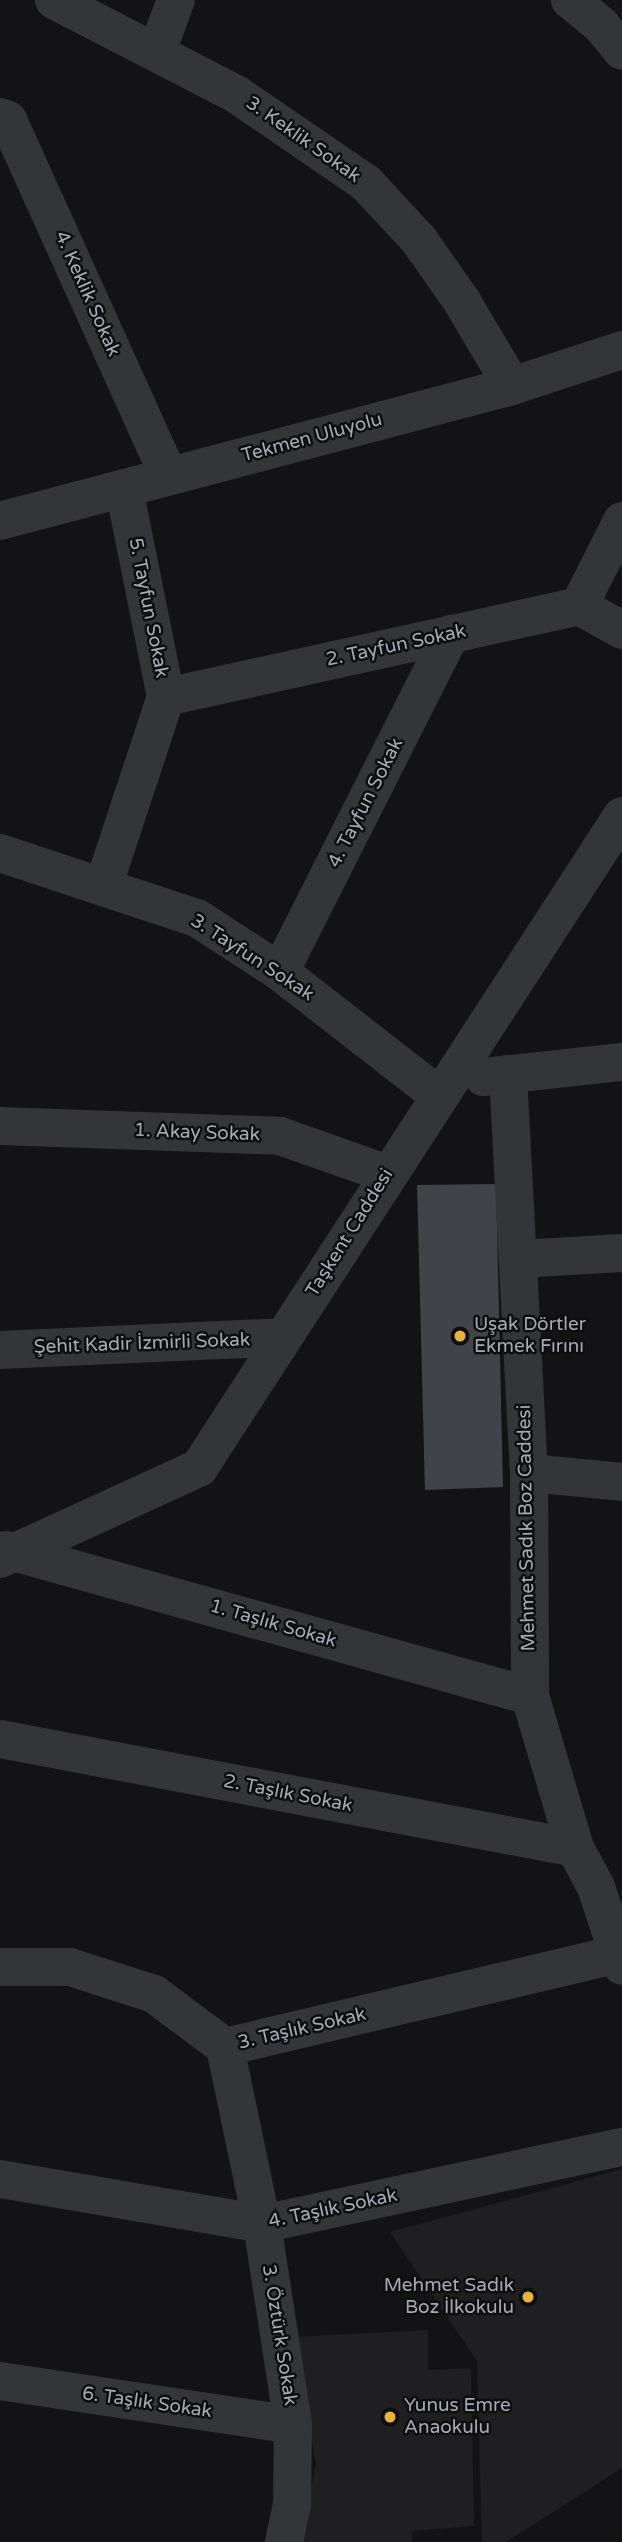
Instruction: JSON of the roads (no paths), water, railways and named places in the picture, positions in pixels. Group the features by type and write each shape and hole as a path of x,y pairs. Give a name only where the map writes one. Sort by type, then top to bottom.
{"street":[{"name":"3. Keklik Sokak","path":"54,0 157,51 268,114 366,183 419,240 461,300 512,386"},
{"path":"157,51 176,0"},
{"path":"570,0 601,25 622,51"},
{"name":"4. Keklik Sokak","path":"0,117 8,120 169,476"},
{"name":"Tekmen Uluyolu","path":"0,521 512,386 622,349"},
{"name":"5. Tayfun Sokak","path":"103,887 166,697 124,488"},
{"path":"622,521 579,606 622,630"},
{"name":"2. Tayfun Sokak","path":"166,697 579,606"},
{"name":"4. Tayfun Sokak","path":"281,972 451,634"},
{"name":"Taşkent Caddesi","path":"5,1553 199,1468 622,816"},
{"name":"3. Tayfun Sokak","path":"0,853 197,918 281,972 444,1088"},
{"path":"444,1088 509,1074 622,1062"},
{"name":"Mehmet Sadık Boz Caddesi","path":"509,1074 529,1473 530,1696 575,1848 609,1886 620,1960"},
{"name":"1. Akay Sokak","path":"0,1126 279,1136 388,1174"},
{"path":"519,1259 622,1253"},
{"name":"Şehit Kadir İzmirli Sokak","path":"0,1350 284,1338"},
{"path":"529,1473 622,1482"},
{"name":"1. Taşlık Sokak","path":"5,1553 530,1696"},
{"name":"2. Taşlık Sokak","path":"0,1739 575,1848"},
{"name":"3. Taşlık Sokak","path":"0,1966 70,1967 153,1994 225,2047 620,1960"},
{"name":"3. Öztürk Sokak","path":"225,2047 262,2224 293,2425 292,2504 284,2542"},
{"name":"4. Taşlık Sokak","path":"0,2179 262,2224 622,2147"},
{"name":"6. Taşlık Sokak","path":"0,2381 293,2425"}],"place":[{"name":"Uşak Dörtler Ekmek Fırını","path":"460,1336"},
{"name":"Mehmet Sadık Boz İlkokulu","path":"528,2297"},
{"name":"Yunus Emre Anaokulu","path":"390,2417"}]}
